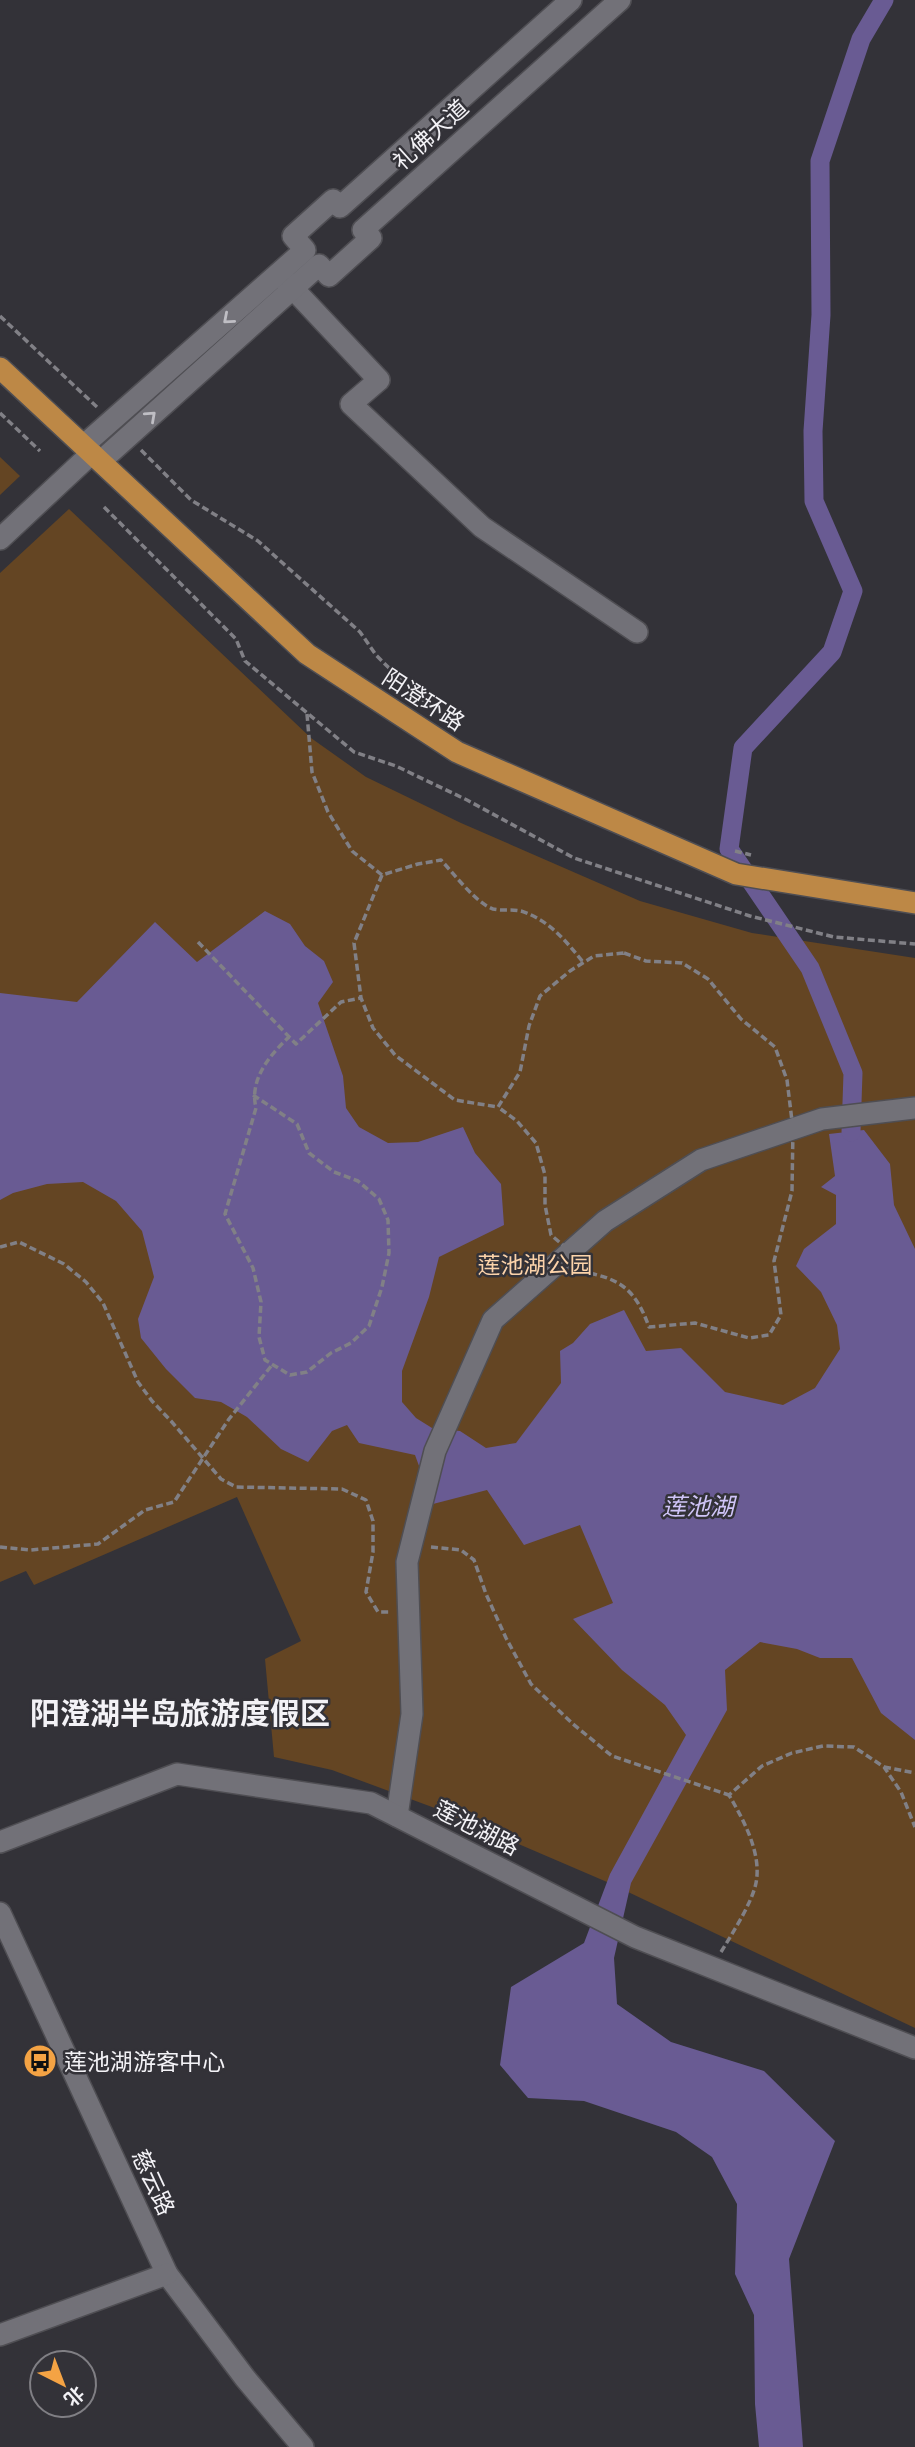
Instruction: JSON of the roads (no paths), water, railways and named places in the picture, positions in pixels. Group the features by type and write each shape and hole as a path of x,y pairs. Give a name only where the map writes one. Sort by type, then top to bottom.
{"main road":[{"name":"阳澄环路","path":"0,368 307,654 457,752 736,874 915,903"}],"street":[{"name":"礼佛大道","path":"286,281 305,250 293,236 334,200 340,207 571,0"},
{"name":"礼佛大道","path":"286,281 319,265 329,276 371,238 363,230 620,0"},
{"path":"0,539 92,453 112,421 286,281"},
{"path":"92,453 128,437 286,281"},
{"path":"286,281 379,380 351,404 482,527 637,632"},
{"path":"397,1816 412,1714 407,1562 435,1451 493,1320 605,1221 701,1160 822,1119 915,1108"},
{"name":"莲池湖路","path":"0,1842 177,1774 371,1803 635,1937 915,2048"},
{"name":"慈云路","path":"0,1913 167,2274 245,2378 303,2447"},
{"path":"0,2336 167,2274"}],"water":[{"name":"莲池湖","path":"265,911 290,924 305,946 324,961 333,982 318,1003 343,1076 346,1108 359,1127 388,1143 418,1142 463,1127 475,1153 501,1184 504,1225 439,1257 429,1297 402,1371 402,1402 416,1418 432,1428 460,1431 486,1448 516,1443 561,1383 560,1351 573,1343 590,1324 624,1310 646,1351 681,1348 725,1392 783,1405 815,1388 840,1349 837,1325 821,1292 796,1266 804,1249 836,1224 836,1195 821,1187 835,1176 829,1134 864,1130 890,1164 894,1205 915,1249 915,1740 881,1713 852,1658 820,1658 797,1649 760,1642 725,1670 727,1710 631,1883 614,1958 617,2004 671,2042 764,2071 835,2141 789,2259 803,2447 759,2447 755,2404 754,2315 735,2274 737,2204 712,2157 676,2132 584,2101 528,2098 500,2065 511,1987 584,1943 610,1874 686,1735 665,1705 622,1670 573,1619 613,1603 580,1525 524,1545 487,1490 433,1504 415,1455 359,1443 347,1425 332,1431 308,1462 281,1449 247,1417 221,1402 195,1398 166,1369 141,1338 138,1319 154,1277 142,1231 116,1201 83,1182 47,1184 13,1193 0,1200 0,993 77,1002 155,922 197,962"}],"waterway":[{"path":"851,1132 853,1073 810,968 729,849 743,748 832,652 853,591 814,501 813,431 821,315 820,161 861,39 884,0"}],"place":[{"name":"莲池湖游客中心","path":"40,2061"}],"district":[{"name":"阳澄湖半岛旅游度假区","path":"180,1712"}],"park label":[{"name":"莲池湖公园","path":"535,1264"}]}
